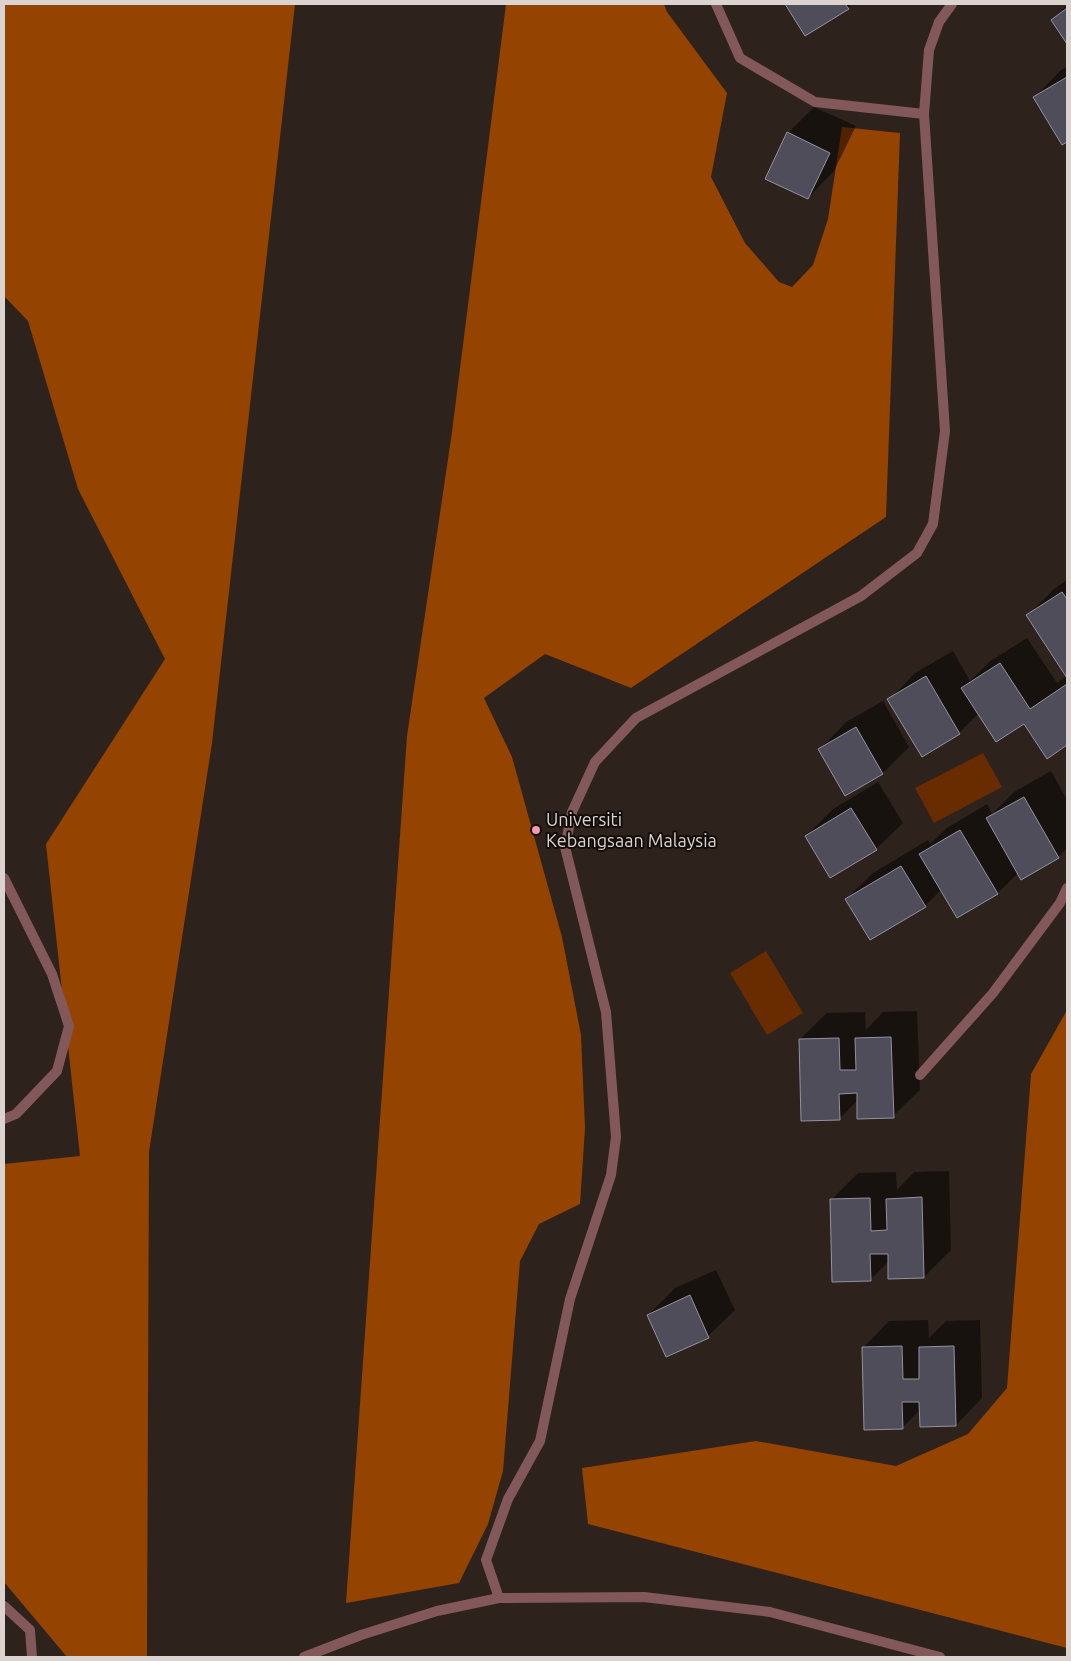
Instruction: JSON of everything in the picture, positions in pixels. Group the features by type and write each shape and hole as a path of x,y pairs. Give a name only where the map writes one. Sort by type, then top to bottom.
{"street":[{"path":"716,4 740,58 814,102 924,114"},
{"path":"499,1598 486,1560 508,1499 540,1440 570,1299 611,1175 616,1137 606,1012 565,847 572,812 595,762 636,718 861,596 917,553 933,524 945,432 924,114 929,50 939,22 952,4"},
{"path":"4,878 52,974 70,1026 57,1071 16,1114 4,1119"},
{"path":"920,1075 993,993 1060,903 1067,888"},
{"path":"304,1657 362,1635 436,1612 499,1598 644,1597 770,1612 940,1657"},
{"path":"4,1606 30,1630 32,1657"}],"shaded area":[{"path":"4,4 295,4 212,743 149,1152 147,1657 67,1657 4,1582 4,1164 80,1156 46,844 165,659 78,489 28,321 4,296"},
{"path":"506,4 664,4 667,12 727,93 711,177 745,243 779,282 792,287 813,265 828,219 842,127 900,133 886,517 631,688 545,654 484,698 512,757 562,937 581,1035 585,1128 580,1204 539,1224 520,1261 503,1471 488,1524 459,1583 346,1603 407,736 452,432"},
{"path":"983,753 1002,787 934,823 915,788"},
{"path":"766,951 803,1013 767,1035 730,973"},
{"path":"1067,1010 1067,1648 588,1524 582,1468 756,1441 896,1466 968,1434 1007,1388 1031,1074"}],"building":[{"path":"785,4 845,4 849,9 805,36"},
{"path":"1067,8 1067,44 1051,20"},
{"path":"1067,77 1067,142 1062,145 1033,97"},
{"path":"787,132 830,153 808,199 765,179"},
{"path":"1062,592 1067,599 1067,678 1026,615"},
{"path":"1000,663 1030,709 1067,684 1067,745 1047,759 1024,724 996,742 961,688"},
{"path":"926,676 960,734 922,757 887,699"},
{"path":"856,727 883,774 845,796 818,749"},
{"path":"1024,797 1059,858 1021,880 986,818"},
{"path":"851,808 877,850 830,878 805,836"},
{"path":"960,830 998,894 957,918 919,854"},
{"path":"901,866 926,907 870,940 845,899"},
{"path":"891,1037 894,1118 857,1119 857,1093 839,1094 840,1120 801,1121 799,1039 839,1038 840,1070 856,1070 855,1038"},
{"path":"922,1197 924,1278 888,1279 888,1254 870,1254 871,1281 832,1282 830,1199 870,1198 871,1231 887,1230 886,1199"},
{"path":"690,1295 709,1338 666,1357 647,1315"},
{"path":"902,1346 903,1379 919,1379 919,1347 954,1346 956,1426 920,1427 919,1402 902,1402 903,1429 864,1430 862,1347"}],"place":[{"name":"Universiti Kebangsaan Malaysia","path":"536,830"}]}
